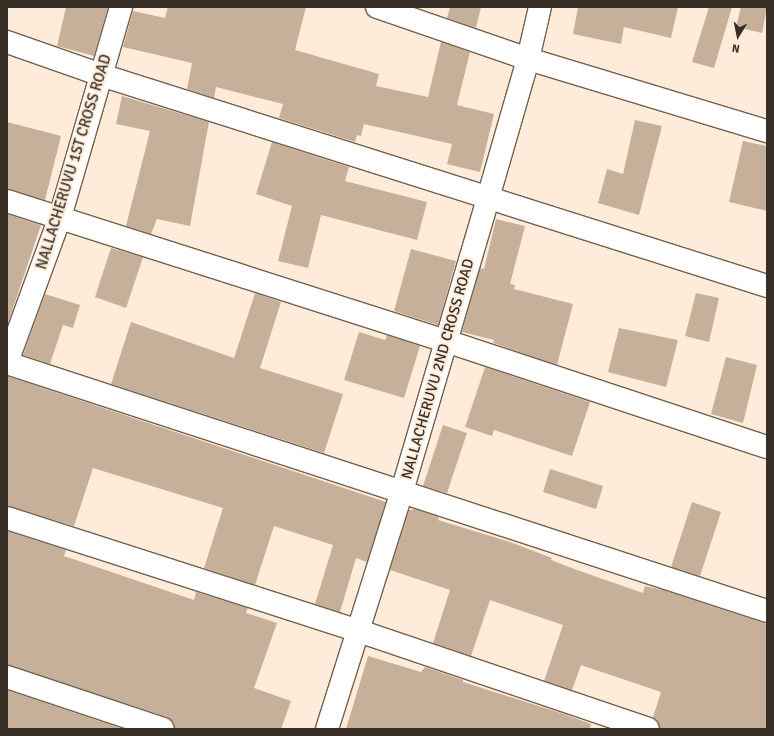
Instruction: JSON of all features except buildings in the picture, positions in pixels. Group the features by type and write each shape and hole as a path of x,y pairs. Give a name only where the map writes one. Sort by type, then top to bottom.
{"street":[{"name":"NALLACHERUVU 1ST CROSS ROAD","path":"7,363 60,217 121,7"},
{"path":"377,7 528,59 767,131"},
{"name":"NALLACHERUVU 2ND CROSS ROAD","path":"327,729 356,630 402,491 528,59 540,7"},
{"path":"7,42 101,74 767,286"},
{"path":"7,201 446,341 767,447"},
{"path":"7,363 767,611"},
{"path":"7,518 356,630 648,729"},
{"path":"7,677 163,729"}]}
